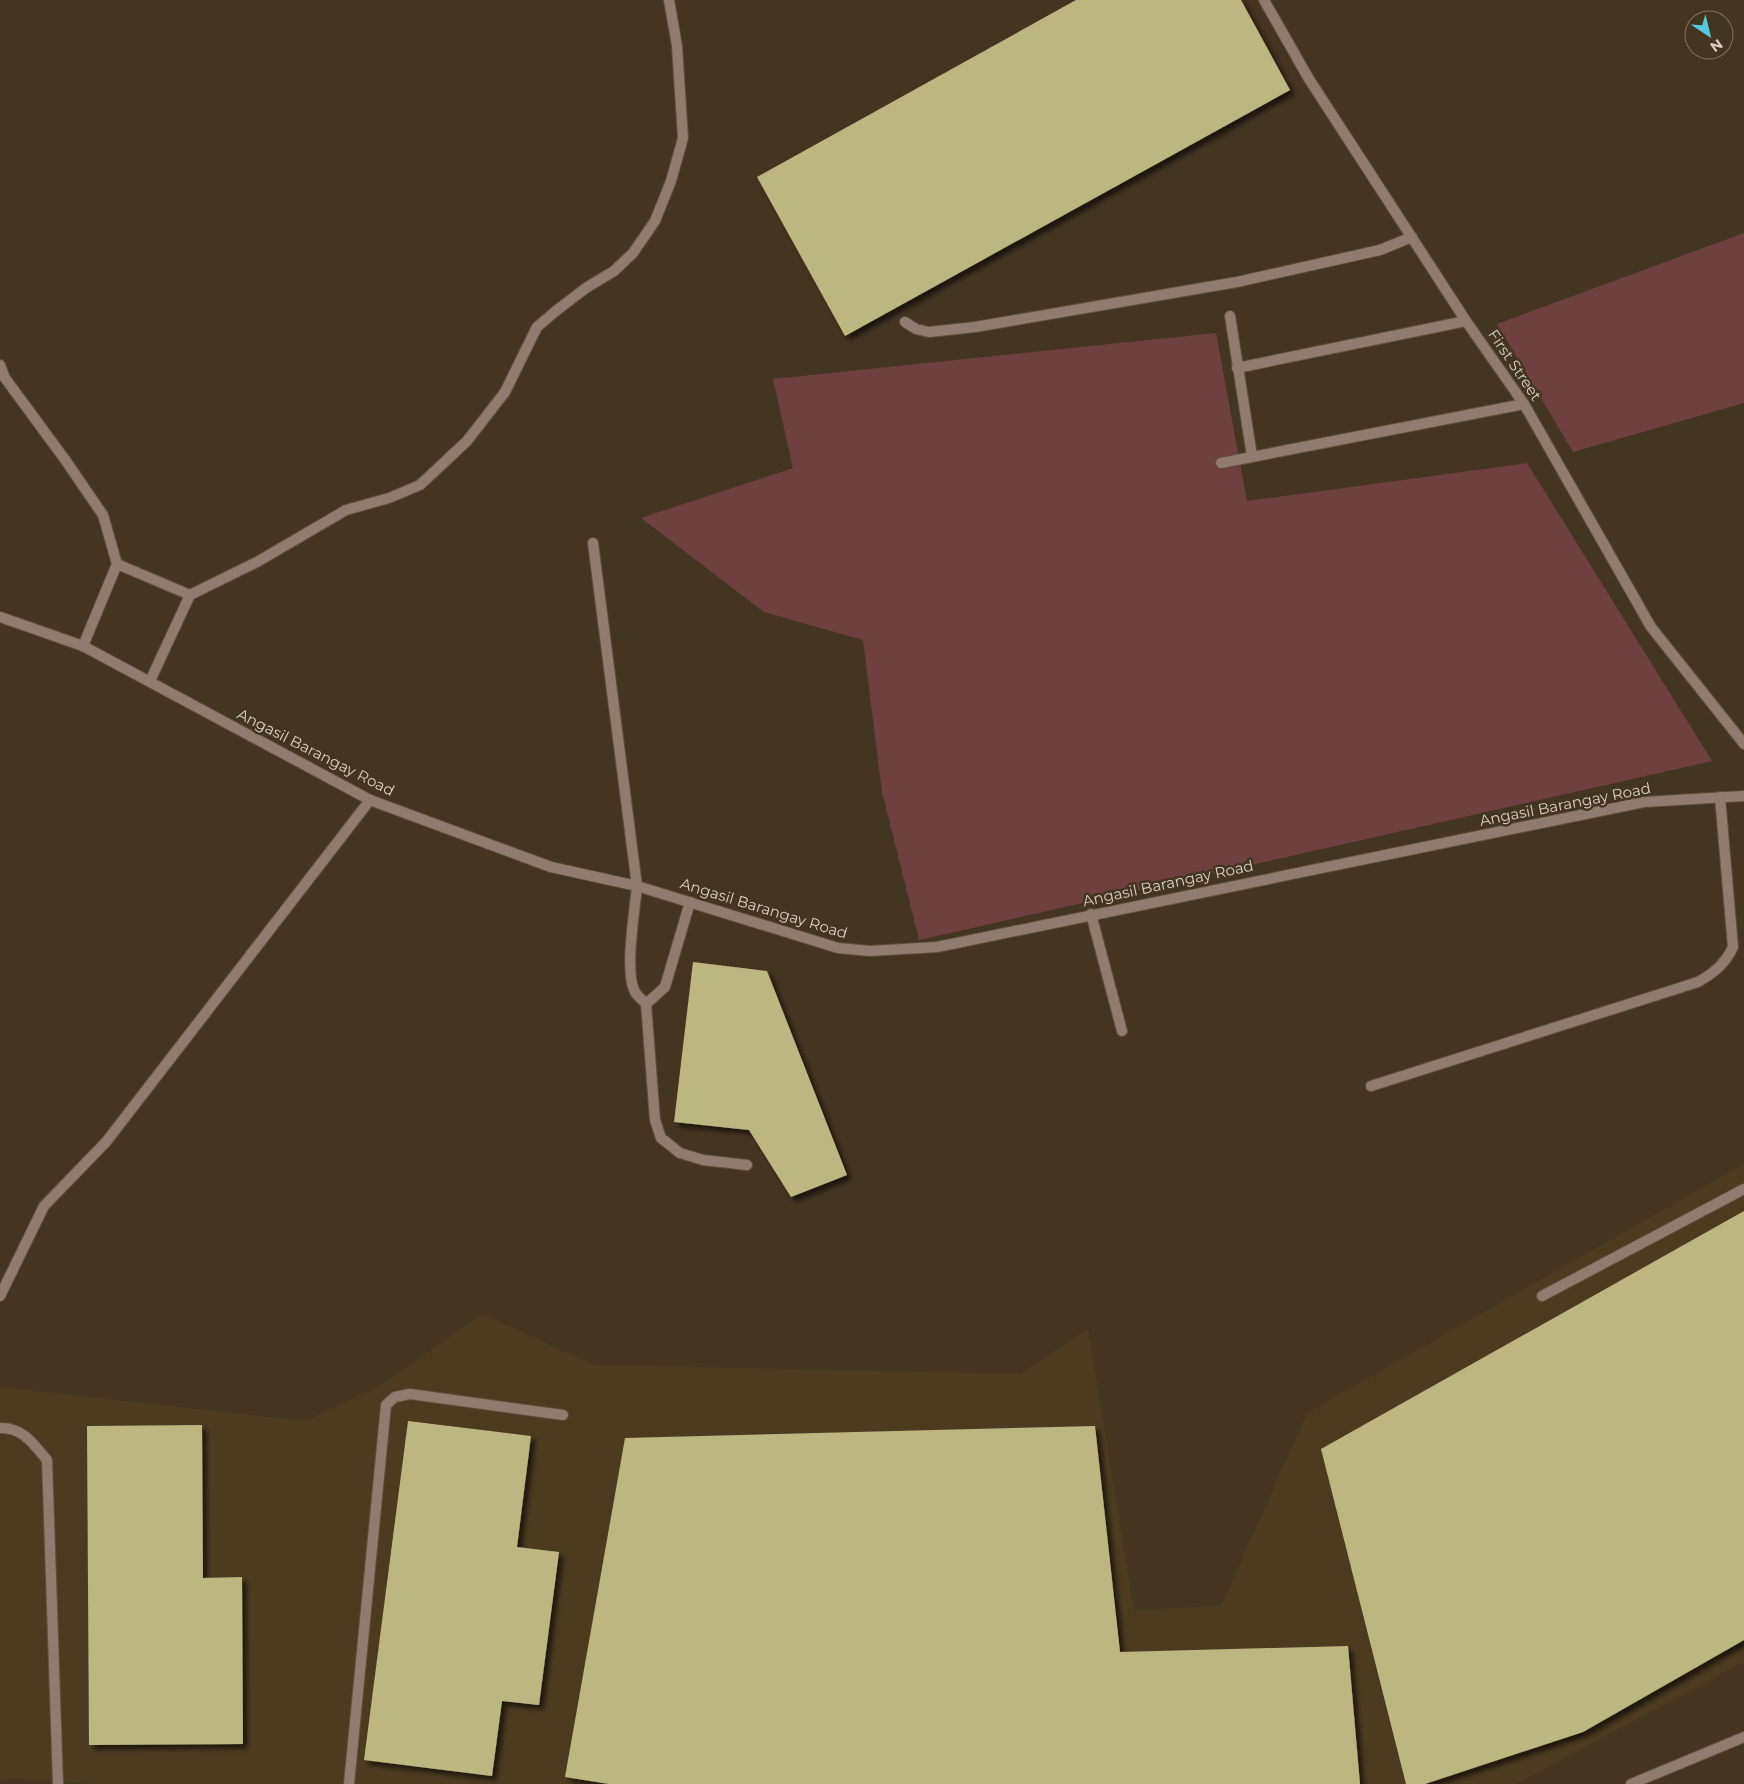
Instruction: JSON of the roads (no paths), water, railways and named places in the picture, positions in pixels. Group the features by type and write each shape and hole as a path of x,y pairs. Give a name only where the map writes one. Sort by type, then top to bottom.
{"street":[{"path":"150,681 190,595 257,562 346,510 389,498 420,485 467,441 505,392 538,327 556,310 586,288 614,271 633,253 654,221 671,181 682,138 677,46 669,0"},
{"name":"First Street","path":"1264,0 1309,80 1466,321 1524,404 1651,627 1744,744"},
{"path":"905,322 916,329 929,332 975,326 1237,282 1380,250 1412,237"},
{"path":"1230,316 1252,456"},
{"path":"1237,368 1466,321"},
{"path":"0,366 4,378 66,461 103,515 117,564 83,646"},
{"path":"1221,463 1524,404"},
{"path":"593,543 637,886 632,936 631,974 635,992 646,1004 655,1120 661,1138 680,1153 703,1160 747,1165"},
{"path":"117,564 190,595"},
{"name":"Angasil Barangay Road","path":"0,617 83,646 370,800 551,867 637,886 838,948 870,952 937,947 1644,802 1744,796"},
{"path":"1371,1086 1698,982 1710,975 1728,958 1733,947 1720,797"},
{"path":"0,1296 44,1206 106,1142 370,800"},
{"path":"646,1004 665,987 690,902"},
{"path":"1091,914 1122,1031"},
{"path":"1542,1296 1744,1189"},
{"path":"349,1784 386,1404 395,1397 410,1394 563,1414"},
{"path":"0,1428 5,1428 28,1437 47,1460 58,1784"},
{"path":"1631,1784 1744,1737"}]}
